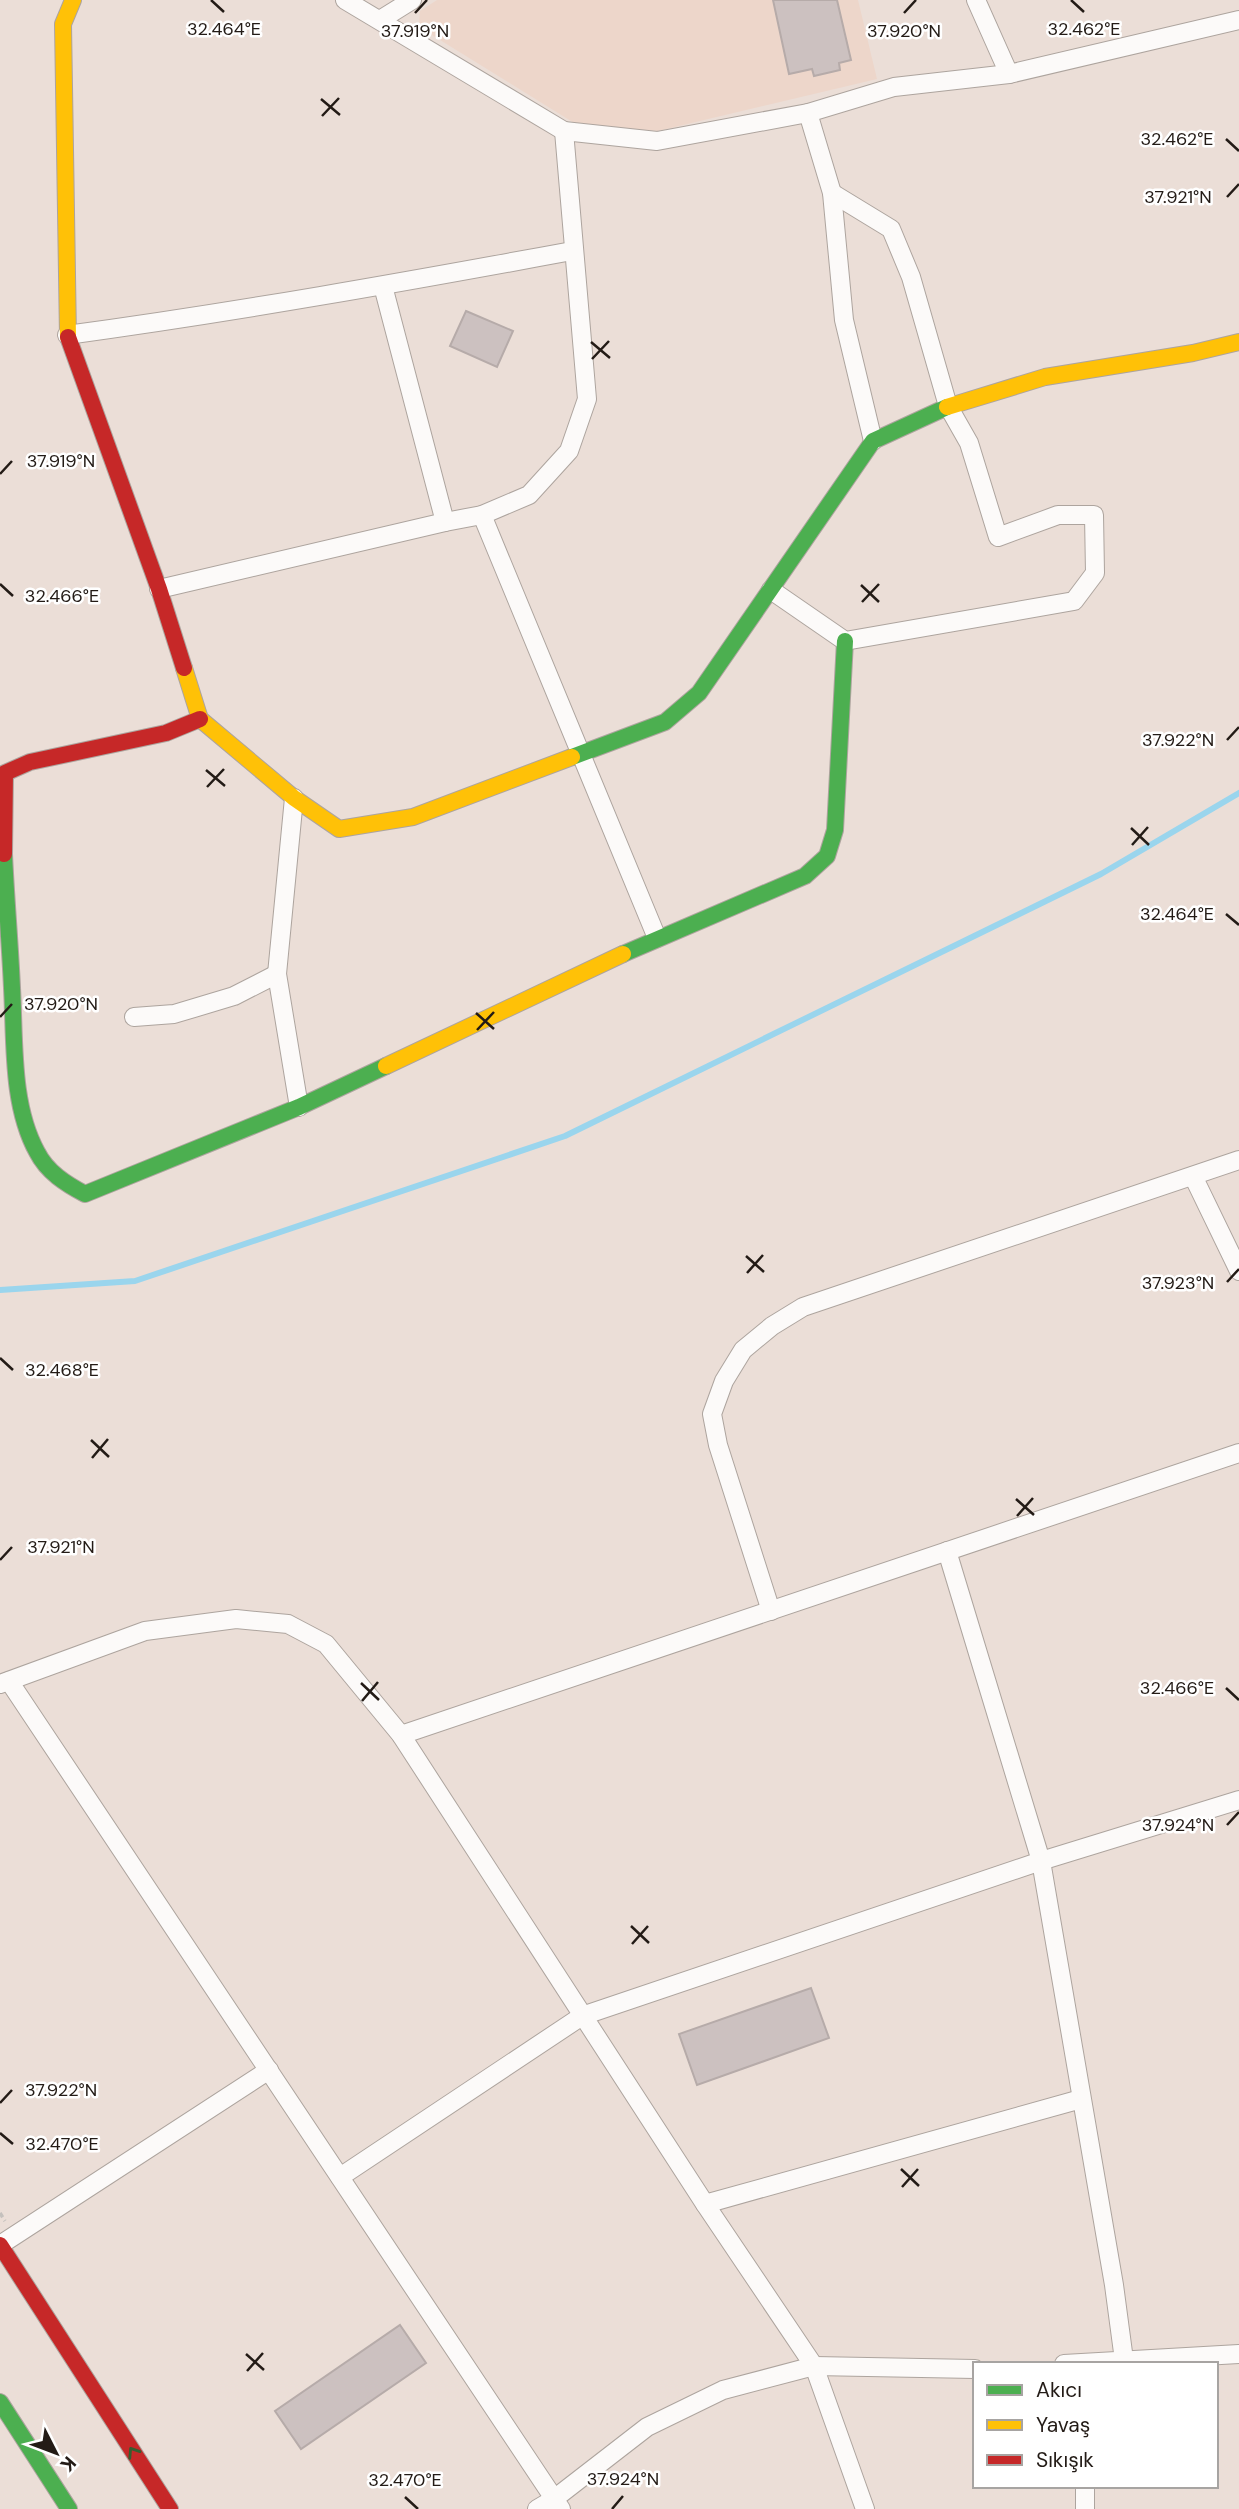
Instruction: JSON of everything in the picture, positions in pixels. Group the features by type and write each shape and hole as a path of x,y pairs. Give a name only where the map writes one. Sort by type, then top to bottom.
{"street":[{"path":"73,0 63,24 67,335 159,589 200,719 294,799 339,829 413,817 665,722 699,693 873,441 948,406 1045,377 1193,353 1239,342"},
{"path":"345,0 564,131 657,141 808,113 894,88 1009,74 1239,20"},
{"path":"380,20 412,0"},
{"path":"976,0 1009,74"},
{"path":"808,113 832,193 844,320 873,441"},
{"path":"159,589 482,515 529,495 569,451 587,399 572,251 564,131"},
{"path":"771,590 845,641 1074,601 1095,573 1094,515 1058,515 998,537 969,443 948,406 911,277 891,229 832,193"},
{"path":"67,335 168,322 572,251"},
{"path":"383,286 445,522"},
{"path":"482,515 657,938"},
{"path":"200,719 166,733 30,762 5,772 1,824 17,1068 33,1145 49,1170 63,1183 85,1194 299,1107 657,938 805,876 827,856 835,830 845,641"},
{"path":"294,799 276,974 299,1107"},
{"path":"134,1017 173,1014 234,996 276,974"},
{"path":"771,1611 718,1445 712,1415 724,1381 743,1350 772,1326 803,1307 1239,1160"},
{"path":"1193,1176 1239,1271"},
{"path":"401,1735 1239,1453"},
{"path":"947,1551 1041,1861 1114,2284 1124,2360"},
{"path":"557,2504 269,2070 5,1682 145,1631 236,1619 288,1624 326,1644 401,1735 705,2204 814,2366 865,2509"},
{"path":"340,2177 582,2016 1041,1861 1239,1800"},
{"path":"170,2509 0,2245 269,2070"},
{"path":"705,2204 1081,2099"},
{"path":"1098,2362 1239,2354"},
{"path":"537,2509 557,2504 647,2427 723,2390 814,2366 973,2369"},
{"path":"0,2402 69,2509"},
{"path":"1085,2488 1085,2509"}],"shaded area":[{"path":"437,0 858,0 877,79 658,131 579,126 419,27 420,11"}],"building":[{"path":"773,0 837,0 851,60 839,63 840,70 814,76 812,69 789,74"},
{"path":"466,311 513,331 497,367 450,346"},
{"path":"811,1988 829,2038 697,2085 679,2034"},
{"path":"400,2325 426,2363 301,2449 275,2411"}],"waterway":[{"path":"0,1290 135,1281 565,1136 1101,874 1239,793"}],"traffic: fast":[{"path":"572,757 665,722 699,693 873,441 947,407"},
{"path":"623,954 805,876 827,856 835,830 845,641"},
{"path":"4,854 16,1072 23,1114 29,1134 46,1166 85,1194 299,1107 386,1066"},
{"path":"0,2402 69,2509"}],"traffic: slow":[{"path":"68,337 63,24 73,0"},
{"path":"947,407 1045,377 1193,353 1239,342"},
{"path":"184,668 200,719 294,798 339,829 413,817 572,757"},
{"path":"386,1066 623,954"}],"traffic: jam":[{"path":"68,337 159,589 184,668"},
{"path":"4,854 5,773 30,762 166,733 200,719"},
{"path":"0,2245 170,2509"}]}
